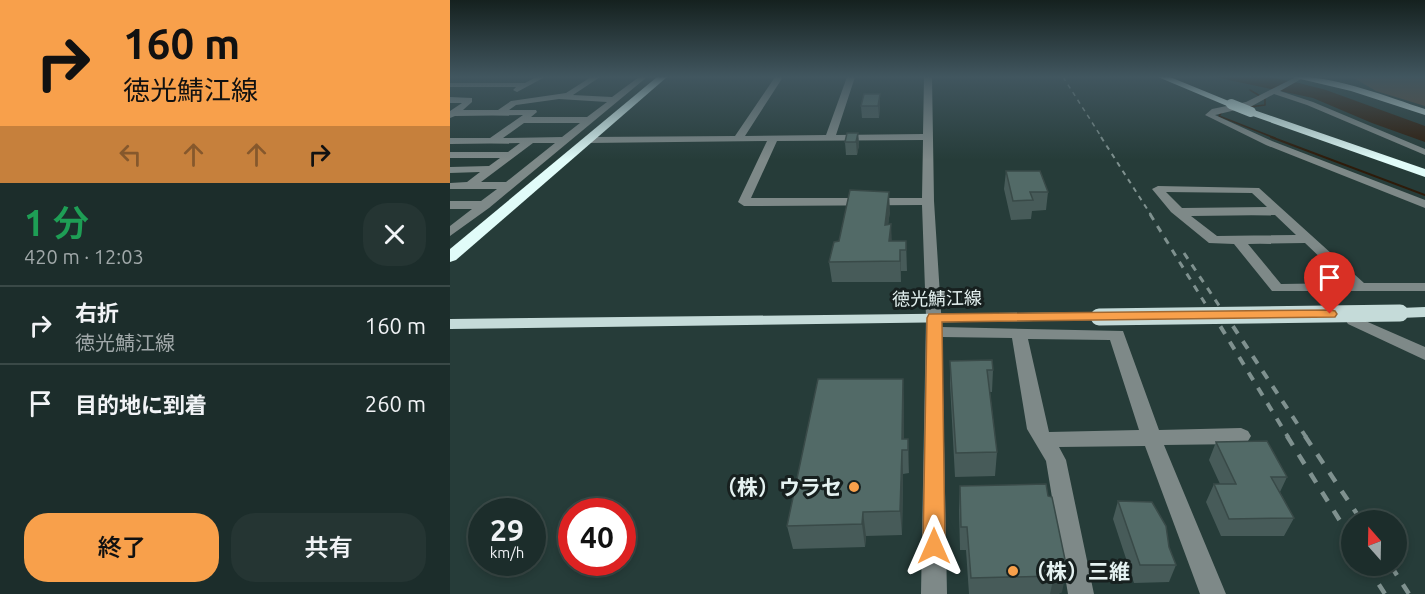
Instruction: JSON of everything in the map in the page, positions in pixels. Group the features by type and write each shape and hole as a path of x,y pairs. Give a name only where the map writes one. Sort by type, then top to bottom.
{"highway":[{"path":"450,245 619,105"},
{"path":"450,257 590,140 624,105"},
{"path":"1237,105 1425,175"},
{"path":"1286,122 1425,166"}],"main road":[{"path":"1402,105 1425,112"},
{"name":"徳光鯖江線","path":"450,324 934,325 1099,317 1425,312"}],"street":[{"path":"451,114 463,105"},
{"path":"498,113 511,105"},
{"path":"452,228 484,205 608,105"},
{"path":"590,140 633,105"},
{"path":"738,139 761,105"},
{"path":"830,138 841,105"},
{"path":"928,105 928,201 934,325 934,594"},
{"path":"1246,105 1215,111 1209,115 1269,143 1425,204"},
{"path":"1315,105 1386,138 1425,152"},
{"path":"451,114 533,112 492,141"},
{"path":"523,120 588,120"},
{"path":"590,140 929,137"},
{"path":"773,139 744,202 928,201"},
{"path":"469,186 531,140"},
{"path":"450,141 563,140"},
{"path":"450,155 512,155"},
{"path":"450,170 492,170"},
{"path":"450,186 508,185"},
{"path":"1308,239 1214,240 1164,201 1158,189 1255,190 1360,287"},
{"path":"450,205 484,205"},
{"path":"1180,212 1277,211"},
{"path":"1238,240 1277,288 1425,286"},
{"path":"1354,321 1425,354"},
{"path":"934,325 1019,334 1117,335 1152,439 1213,594"},
{"path":"1019,334 1037,429 1056,460 1081,594"},
{"path":"1044,440 1241,436"}],"shaded area":[{"path":"1329,105 1366,105 1425,126 1425,142"}],"building":[{"path":"847,133 858,133 856,142 845,142"},
{"path":"1006,171 1040,171 1048,192 1030,192 1033,200 1013,201"},
{"path":"850,190 889,192 885,225 891,224 889,241 906,241 906,250 900,250 900,261 829,262 834,242 839,241"},
{"path":"992,360 993,370 987,370 997,452 956,453 950,361"},
{"name":"（株）ウラセ","path":"818,379 903,379 902,439 908,439 908,450 902,450 900,511 863,512 862,524 787,526"},
{"path":"1267,441 1287,477 1271,477 1294,518 1229,519 1214,484 1236,484 1216,442"},
{"name":"（株）三維","path":"1046,484 1048,496 1052,497 1067,569 1054,576 971,578 967,527 961,527 960,486"},
{"path":"1118,501 1152,502 1166,526 1169,547 1176,565 1140,565"}],"waterway":[{"path":"1249,107 1265,105"},
{"path":"1222,112 1219,116 1275,138"},
{"path":"1271,137 1425,195"}],"railway":[{"path":"1081,105 1102,138"},
{"path":"1101,137 1151,215"},
{"path":"1150,214 1211,313"},
{"path":"1184,253 1224,313"},
{"path":"1211,311 1288,437"},
{"path":"1223,311 1306,437"},
{"path":"1287,436 1341,522"},
{"path":"1305,436 1354,510"},
{"path":"1373,576 1385,594"},
{"path":"1397,576 1409,594"}],"place":[{"name":"（株）ウラセ","path":"854,487"},
{"name":"（株）三維","path":"1013,571"}],"route":[{"path":"934,546 934,318 1330,314"}]}
